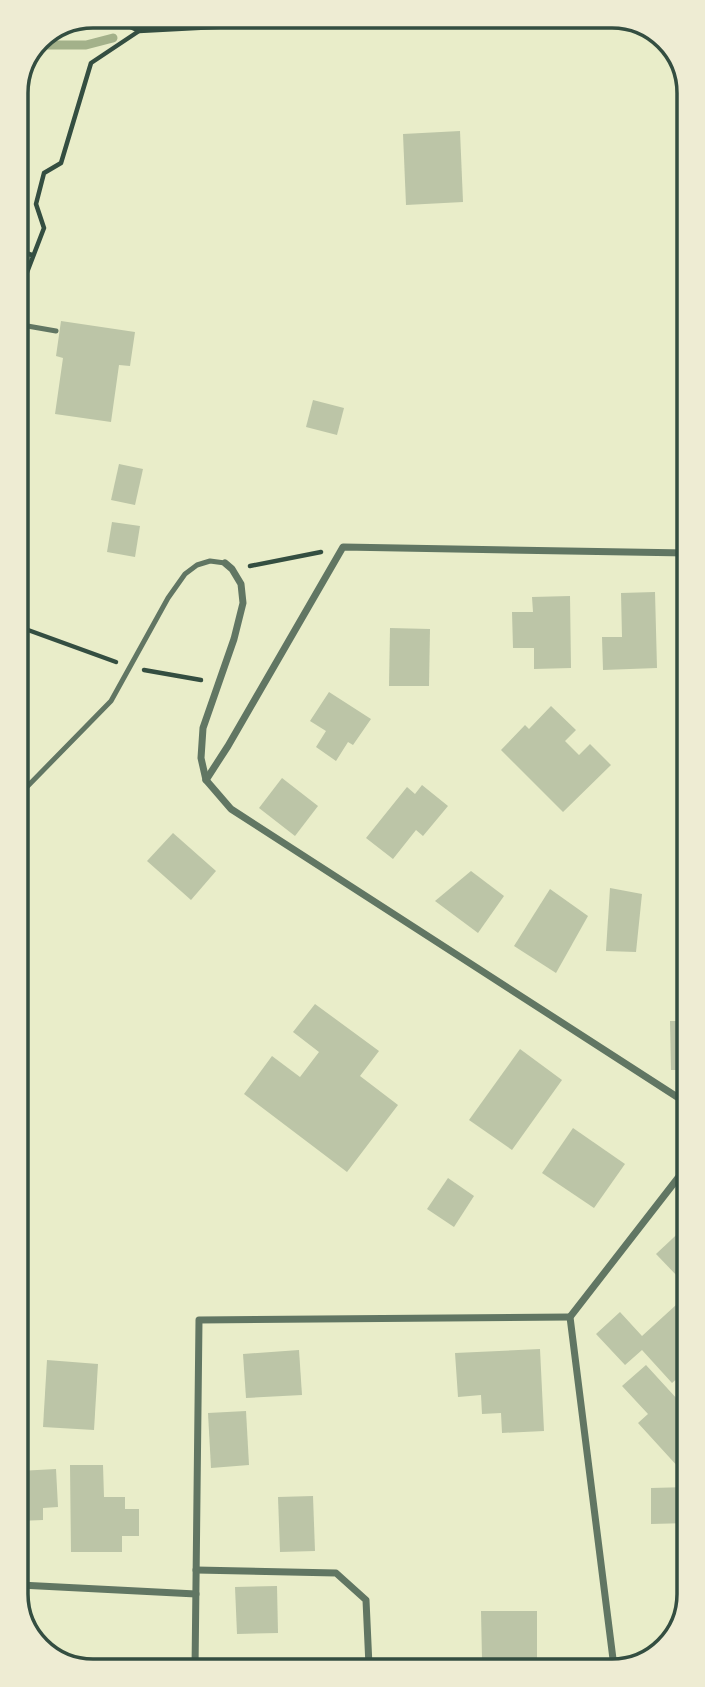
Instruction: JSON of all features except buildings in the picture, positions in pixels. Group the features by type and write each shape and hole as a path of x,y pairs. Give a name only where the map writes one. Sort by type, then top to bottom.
{"street":[{"path":"206,780 343,547 677,553"},
{"path":"225,563 241,583 243,603 234,639 203,729 201,758 206,780 231,809 677,1097"},
{"path":"613,1659 570,1317 677,1179"},
{"path":"195,1659 198,1320 570,1317"},
{"path":"196,1570 336,1573 366,1600 369,1659"},
{"path":"28,1585 196,1594"}],"lane":[{"path":"28,326 56,331"},
{"path":"28,786 111,701 168,598 185,574 197,565 210,561 225,563"}],"path":[{"path":"133,28 139,31 195,28"},
{"path":"28,269 44,228 36,204 44,173 61,163 91,63 139,31"},
{"path":"28,254 33,256"},
{"path":"232,569 343,547"},
{"path":"28,630 131,667 219,683"}],"waterway":[{"path":"49,45 86,45 113,38"}]}
